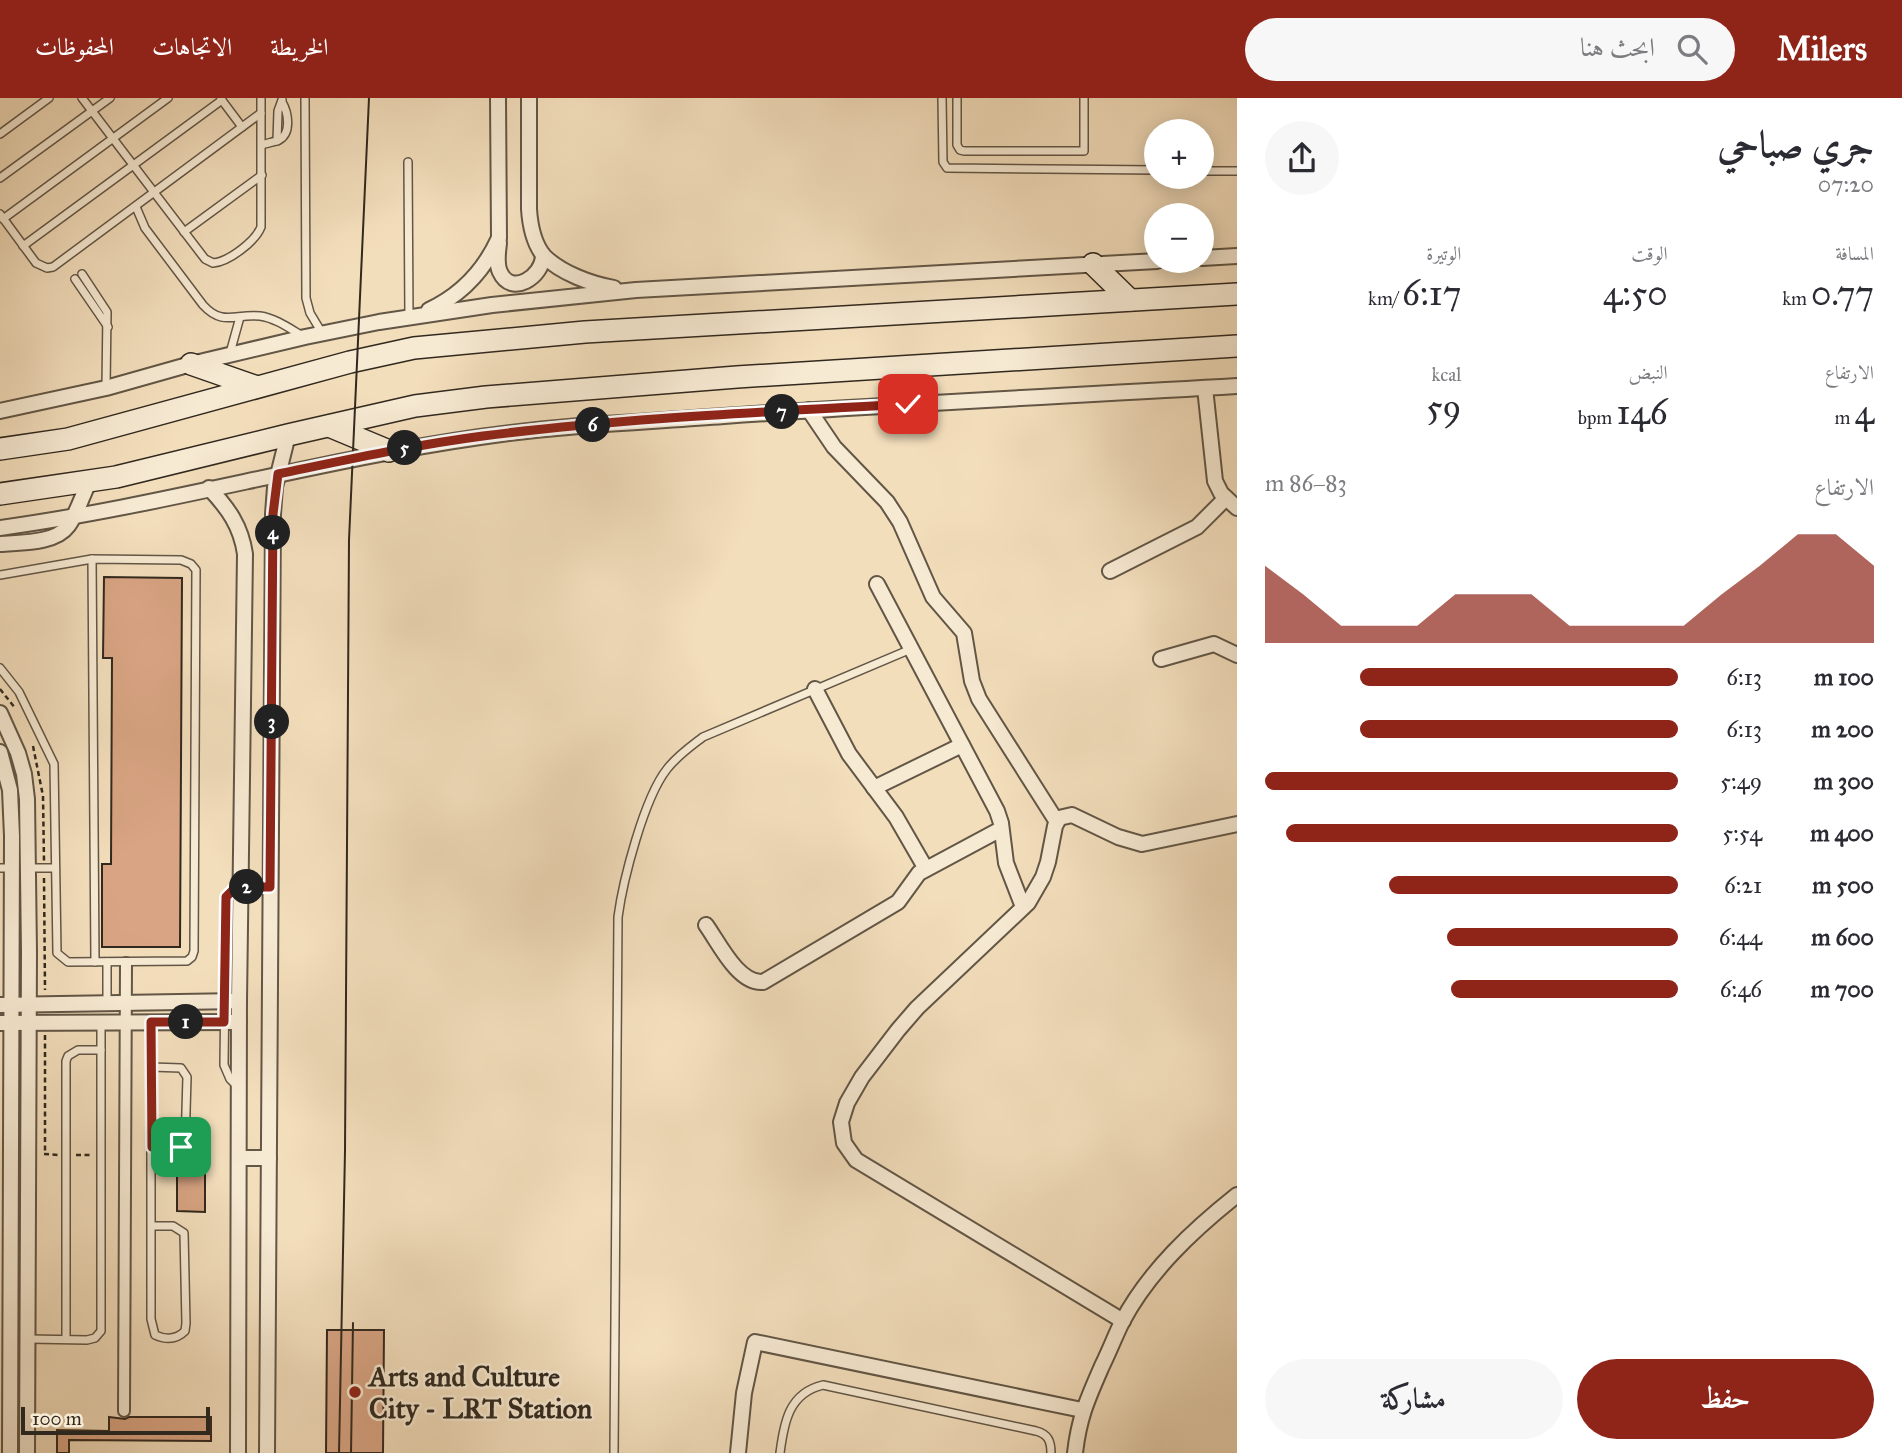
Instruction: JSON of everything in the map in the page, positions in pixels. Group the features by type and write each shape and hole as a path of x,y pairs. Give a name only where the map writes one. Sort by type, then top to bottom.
{"main road":[{"path":"1093,264 1129,300"},
{"path":"0,449 68,439 350,362 414,348 585,332 1237,294"},
{"path":"0,494 89,481 415,407 486,397 737,377 1237,346"},
{"path":"191,364 257,387"},
{"path":"329,426 389,451"}],"street":[{"path":"498,98 499,270 510,282 525,281 535,276 541,267 543,255 530,218 529,98"},
{"path":"409,318 439,306 465,287 485,265 499,238"},
{"path":"543,255 580,278 608,287 636,290"},
{"path":"1214,257 1237,256"},
{"path":"0,411 106,388 191,364 305,337 526,301 636,290 1144,262"},
{"path":"0,528 73,517 389,451 483,436 809,410 1237,386"},
{"path":"1205,388 1213,474 1217,487 1237,508"},
{"path":"809,410 834,447 894,512 933,597 964,633 972,681 979,699 1057,821"},
{"path":"267,1453 273,514 278,474 288,435"},
{"path":"0,544 63,532 89,481"},
{"path":"209,488 235,519 245,554 240,887 232,1001 239,1087 238,1453"},
{"path":"1110,571 1197,527 1226,498"},
{"path":"877,584 997,811 1008,870 1023,907"},
{"path":"1161,659 1214,644 1237,655"},
{"path":"815,690 849,754 896,817 926,869"},
{"path":"0,713 24,774 28,868 27,1453"},
{"path":"874,788 962,745"},
{"path":"0,752 10,790 6,868 5,1249 10,1453"},
{"path":"1123,1321 856,1160 848,1152 841,1133 841,1122 847,1103 862,1077 891,1037 917,1008 1023,907 1043,877 1057,821 1063,816 1072,815 1118,837 1142,844 1237,824"},
{"path":"706,925 740,974 750,981 763,982 895,905 904,896 914,877 926,869 1002,829"},
{"path":"124,1411 126,962"},
{"path":"6,1004 232,1001"},
{"path":"6,1023 232,1022"},
{"path":"239,1158 269,1158"},
{"path":"1075,1453 1082,1410 1123,1321 1147,1284 1175,1250 1206,1219 1237,1195"},
{"path":"738,1453 744,1393 755,1342 1082,1410"}],"lane":[{"path":"0,134 50,98"},
{"path":"82,98 205,259 212,263 222,261 260,231 261,98"},
{"path":"0,178 110,98"},
{"path":"168,98 2,217 36,263 47,268 53,267 261,113"},
{"path":"305,98 306,298 310,313 323,334"},
{"path":"942,98 943,162 947,168 1144,170"},
{"path":"957,98 957,145 962,151 1084,151"},
{"path":"1083,169 1084,98"},
{"path":"23,246 221,99 242,127"},
{"path":"262,145 277,141 278,110 282,100"},
{"path":"408,162 409,318"},
{"path":"1214,171 1237,171"},
{"path":"184,232 262,175"},
{"path":"136,206 145,228 208,310 220,317 261,316 305,337"},
{"path":"79,276 108,327 106,388"},
{"path":"229,355 240,317"},
{"path":"92,559 95,962"},
{"path":"0,575 92,559 181,560 191,564 196,570 192,957 179,963 68,962 57,953 54,764 19,692 0,668"},
{"path":"614,1453 617,930 622,890 653,790 666,769 683,751 704,737 911,648"},
{"path":"28,868 55,868"},
{"path":"240,887 270,887"},
{"path":"107,962 107,1003"},
{"path":"27,1339 94,1338 102,1331 101,1022"},
{"path":"151,1022 152,1328 155,1335 173,1338 185,1331 186,1323 184,1233 173,1226 152,1226"},
{"path":"66,1339 66,1061 68,1056 78,1050 101,1050"},
{"path":"151,1067 181,1068 187,1077 185,1145 152,1147"},
{"path":"780,1453 790,1410 795,1401 803,1393 823,1385 1036,1431 1049,1440 1051,1453"}],"path":[{"path":"28,1154 101,1156"}],"building":[{"path":"104,577 182,578 180,947 102,947 102,864 111,864 112,658 103,658"},
{"path":"177,1155 205,1155 205,1212 177,1211"},
{"name":"Arts and Culture City - LRT Station","path":"327,1330 384,1330 383,1453 326,1453"},
{"path":"109,1417 211,1417 211,1441 69,1440 69,1453 57,1453 57,1430 109,1431"}],"tram line":[{"path":"339,1453 345,1151 349,540 369,98"},
{"path":"351,1453 353,1323"}],"place":[{"name":"Arts and Culture City - LRT Station","path":"355,1392"}],"route":[{"path":"181,1147 152,1147 151,1022 224,1022 226,897 228,892 236,887 270,887 273,514 278,474 389,451 483,436 570,427 908,404"}]}
